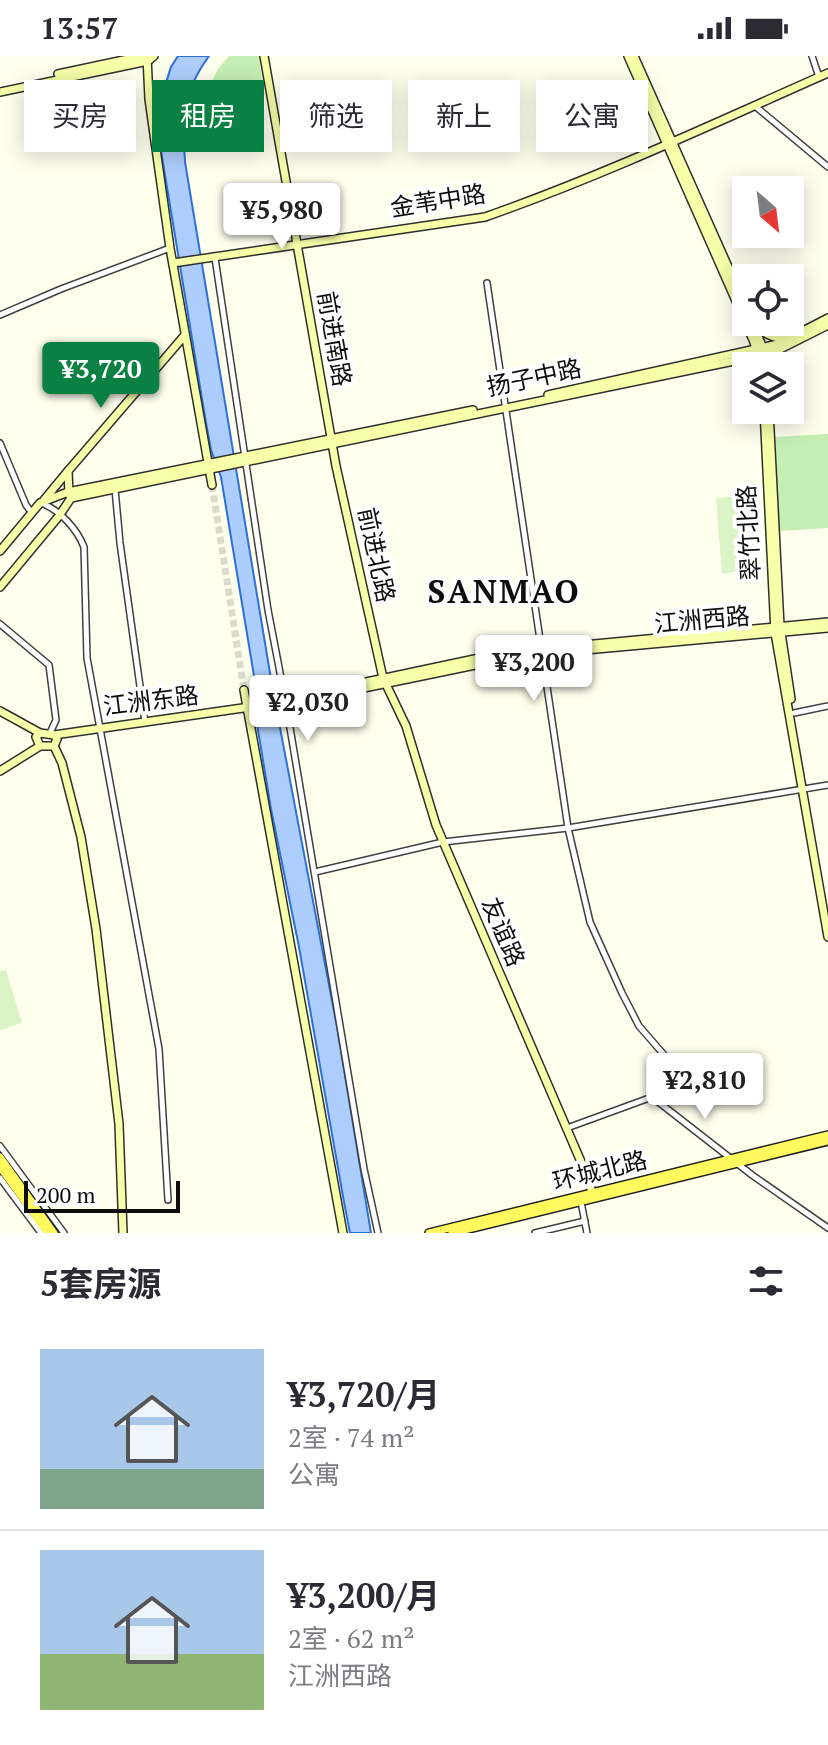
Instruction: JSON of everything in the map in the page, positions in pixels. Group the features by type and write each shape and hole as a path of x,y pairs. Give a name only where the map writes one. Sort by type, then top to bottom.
{"main road":[{"name":"前进南路","path":"264,56 332,442"},
{"path":"631,56 732,277"},
{"path":"0,90 148,57 149,99 170,248 212,485"},
{"name":"金苇中路","path":"175,263 485,217 530,201 828,73"},
{"path":"670,142 761,352"},
{"name":"扬子中路","path":"761,352 828,318"},
{"name":"扬子中路","path":"761,352 778,350 828,325"},
{"path":"0,551 185,335"},
{"path":"757,336 761,352"},
{"path":"773,336 777,339 791,337"},
{"name":"扬子中路","path":"210,466 732,358"},
{"name":"扬子中路","path":"506,406 732,361"},
{"name":"翠竹北路","path":"767,424 778,630 828,910"},
{"name":"前进北路","path":"332,442 384,681"},
{"path":"69,495 115,489 210,466"},
{"path":"40,503 210,466"},
{"path":"0,587 59,516 69,495 68,471"},
{"name":"江洲西路","path":"283,702 484,657 828,625"},
{"name":"翠竹北路","path":"778,630 794,713 828,937"},
{"name":"友谊路","path":"384,681 406,726 443,842 593,1196"},
{"path":"244,690 250,708 343,1233"},
{"name":"江洲东路","path":"38,735 283,702"},
{"path":"0,714 38,735 40,746"},
{"path":"52,734 57,739 54,746 62,763 81,837 96,929 119,1124 123,1233"},
{"path":"0,771 40,746 54,746"},
{"name":"环城北路","path":"429,1233 828,1138"},
{"path":"0,1157 51,1233"},
{"path":"0,1167 51,1233"},
{"name":"环城北路","path":"452,1233 581,1202 593,1196"}],"street":[{"path":"812,56 819,77"},
{"path":"754,106 828,167"},
{"path":"0,315 170,248"},
{"path":"215,258 283,702 315,872 364,1169 378,1233"},
{"path":"487,283 568,828 590,922 639,1026 686,1084 566,1128"},
{"path":"0,443 32,513"},
{"path":"115,489 145,722"},
{"path":"40,503 53,509 78,532 84,547 87,658 159,1049 168,1200"},
{"path":"0,624 49,665 56,720 52,734"},
{"path":"794,713 828,706"},
{"path":"315,872 443,842 568,828 828,785"},
{"path":"652,1097 828,1228"},
{"path":"0,1146 64,1233"},
{"path":"0,1178 41,1233"},
{"path":"581,1202 587,1233"},
{"path":"535,1233 585,1221"}],"green space":[{"path":"229,56 259,56 262,80 213,80"},
{"path":"828,434 828,528 779,531 775,437"},
{"path":"753,495 757,568 722,574 716,498"},
{"path":"6,970 22,1023 0,1030 0,971"}],"water":[{"path":"178,56 209,56 194,80 167,80"},
{"path":"161,152 185,152 273,691 337,1027 371,1233 350,1233 271,809 256,718 257,694 221,477 211,450"}],"tunnel":[{"path":"212,485 244,690"}],"district":[{"name":"SANMAO","path":"504,592"}]}
